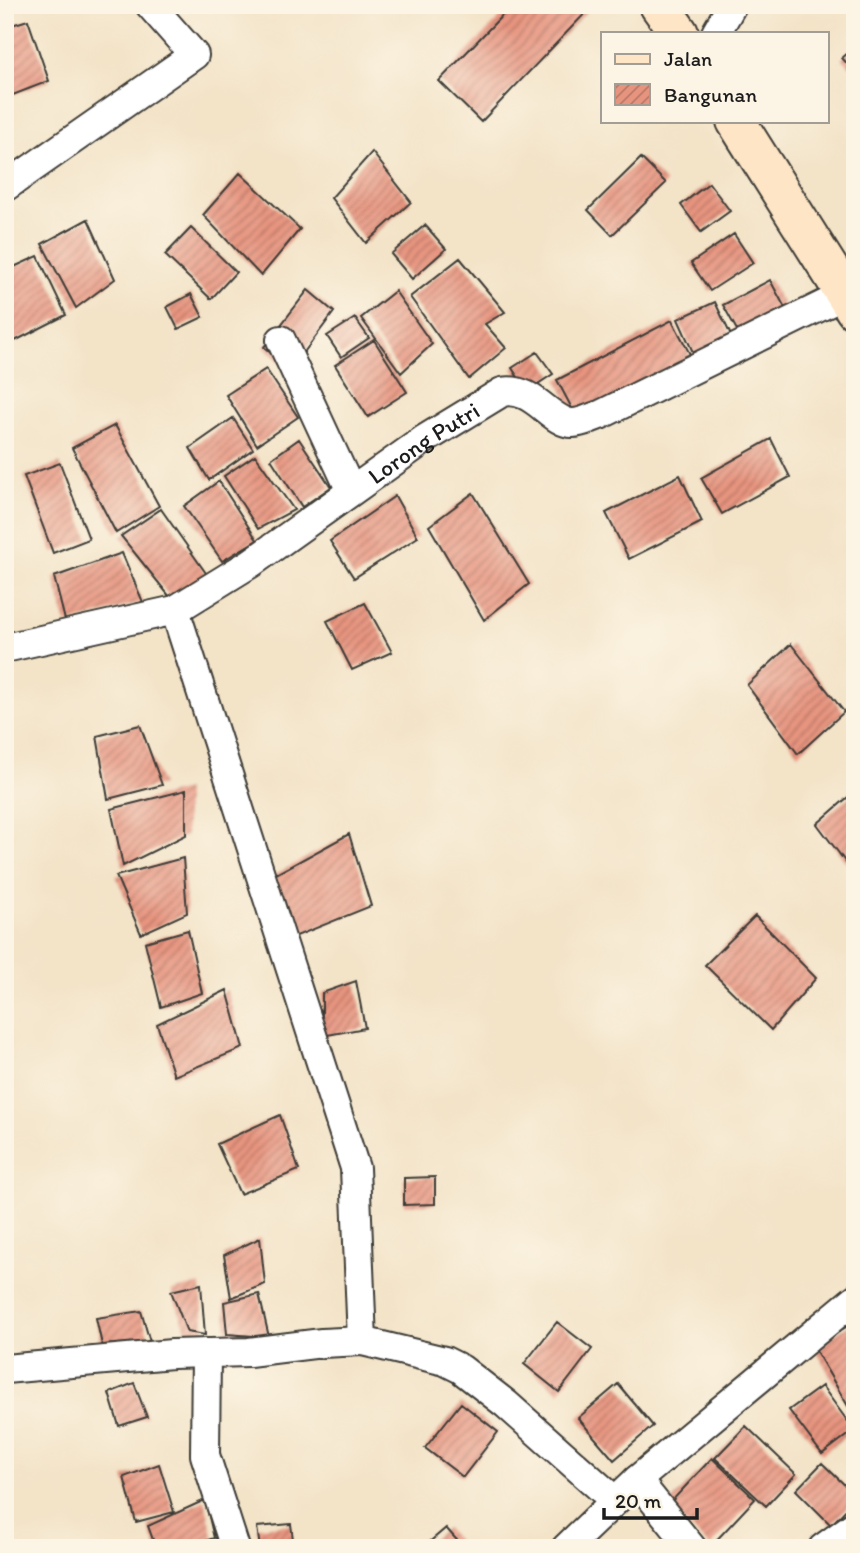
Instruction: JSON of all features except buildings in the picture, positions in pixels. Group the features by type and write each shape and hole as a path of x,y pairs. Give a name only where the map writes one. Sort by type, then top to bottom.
{"main road":[{"path":"659,5 678,32"},
{"path":"737,122 850,302"}],"street":[{"path":"5,187 194,55 150,5"},
{"path":"717,32 732,5"},
{"name":"Lorong Putri","path":"5,648 175,610 251,563 425,439 502,392 526,394 563,420 574,424 600,415 850,302"},
{"path":"281,340 351,491"},
{"path":"175,610 355,1168 362,1342"},
{"path":"566,1548 637,1480 855,1299"},
{"path":"5,1369 362,1342 445,1362 461,1369 506,1404 614,1500"},
{"path":"206,1353 205,1455 234,1548"},
{"path":"637,1480 692,1548"},
{"path":"823,1548 855,1525"}]}
